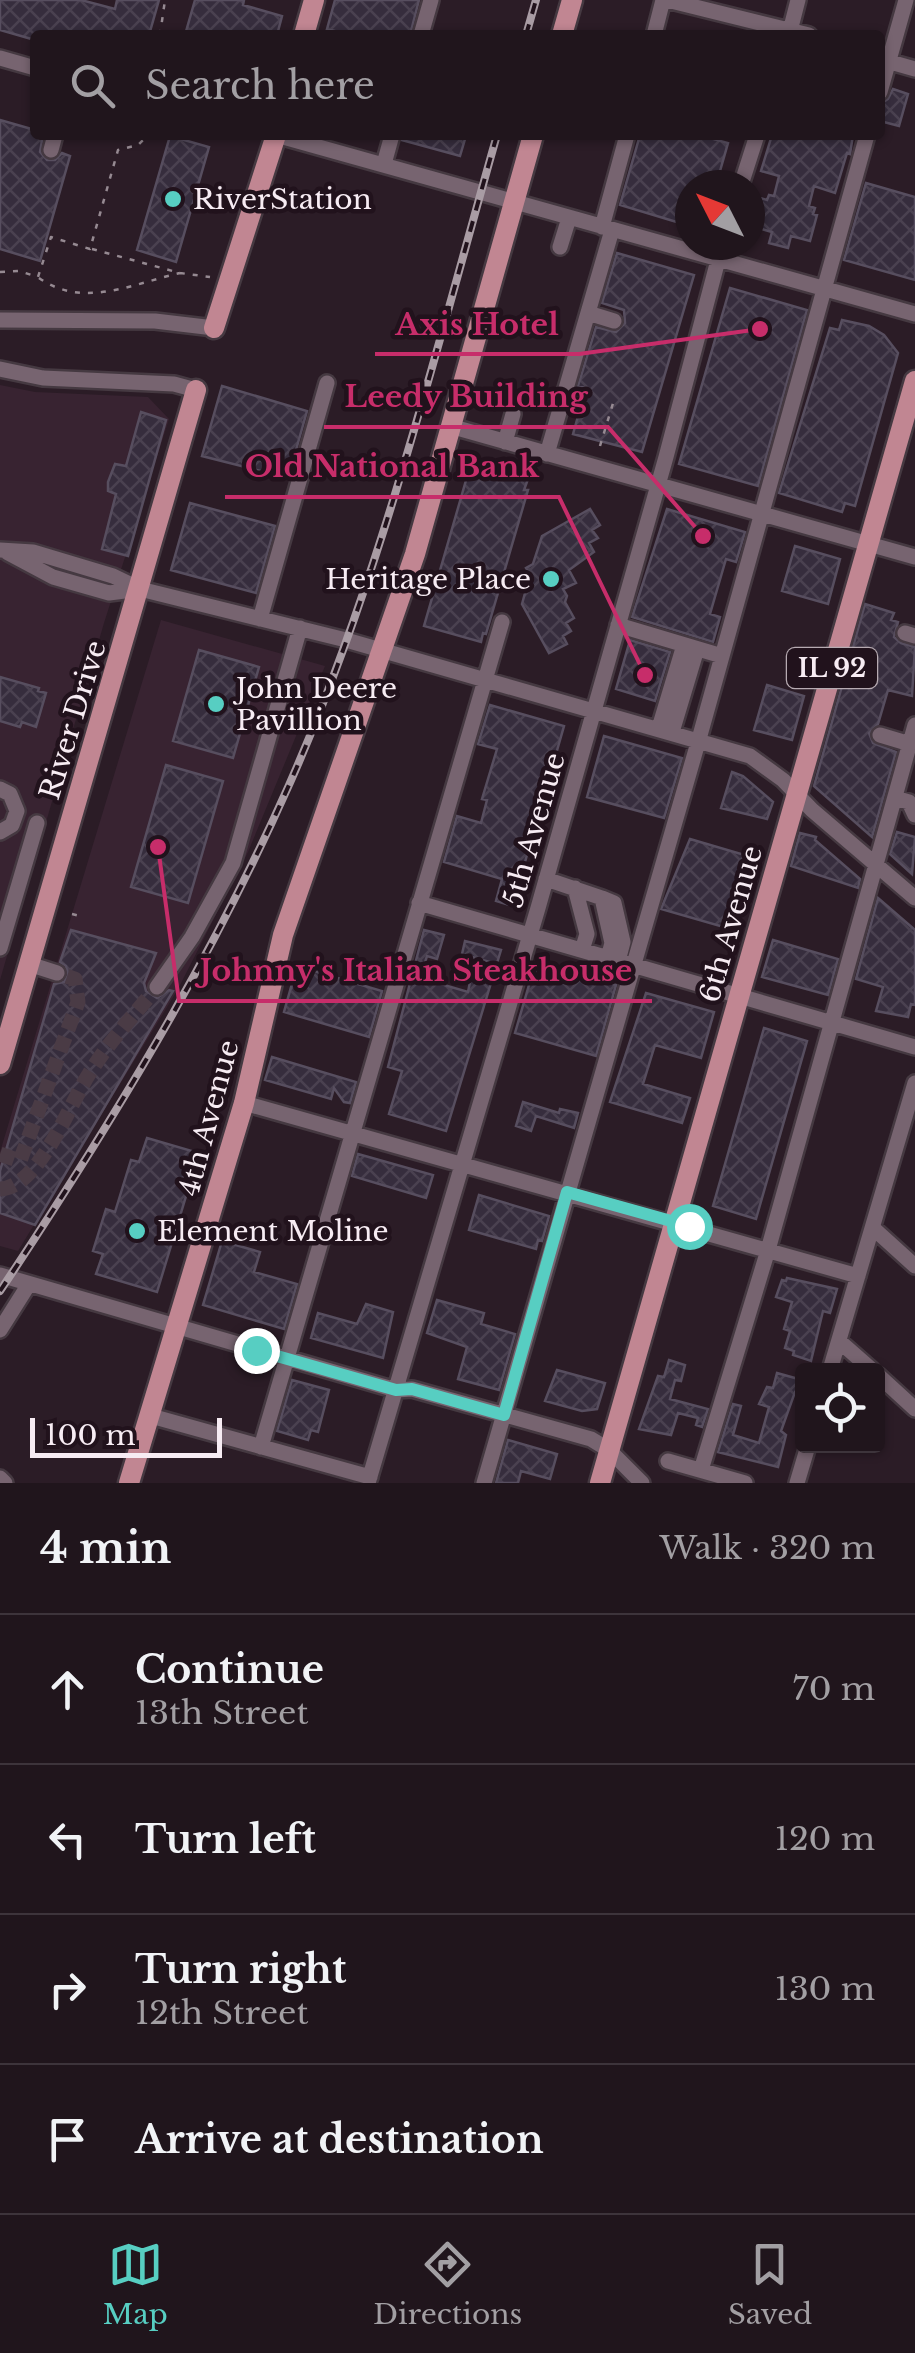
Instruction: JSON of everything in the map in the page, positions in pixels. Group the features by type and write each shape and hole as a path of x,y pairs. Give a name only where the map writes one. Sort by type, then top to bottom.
{"main road":[{"path":"305,30 314,0"},
{"path":"563,30 572,0"},
{"path":"214,328 274,140"},
{"name":"4th Avenue","path":"129,1483 244,1103 283,935 415,554 532,140"},
{"name":"6th Avenue","path":"600,1483 915,380"},
{"name":"River Drive","path":"0,1064 196,390"}],"street":[{"path":"421,30 430,0"},
{"path":"656,30 665,0 774,30"},
{"path":"790,30 798,0"},
{"path":"885,57 906,0"},
{"path":"0,58 30,67"},
{"path":"885,60 915,70"},
{"path":"295,140 568,218 675,242"},
{"path":"384,164 391,140"},
{"path":"547,454 588,314 626,140"},
{"path":"746,170 755,140"},
{"path":"484,1483 567,1192 606,958 699,738 866,140"},
{"path":"560,246 568,218"},
{"name":"5th Avenue","path":"369,1480 530,935 718,260"},
{"path":"742,260 824,290 915,314"},
{"path":"588,314 614,321"},
{"path":"0,320 155,321 214,328"},
{"path":"0,369 70,380 174,384 196,390"},
{"path":"260,618 327,383"},
{"path":"505,442 513,414"},
{"path":"450,426 915,556"},
{"path":"3,551 33,552 140,588 381,650 699,738 750,756 915,898"},
{"path":"261,1446 502,622"},
{"path":"618,625 722,656"},
{"path":"162,988 233,863 300,628"},
{"path":"669,731 694,648"},
{"path":"701,1470 768,1250 915,725"},
{"path":"880,735 910,744"},
{"path":"0,789 14,800 16,818"},
{"path":"895,798 910,802 915,816"},
{"path":"16,818 69,830"},
{"path":"0,832 16,818"},
{"path":"0,948 37,823"},
{"path":"546,879 588,893 612,944 606,958"},
{"path":"588,893 587,934 606,958"},
{"path":"419,904 915,1047"},
{"path":"28,964 57,973"},
{"path":"832,1363 872,1228 910,1120 915,1084"},
{"path":"244,1103 858,1276"},
{"path":"872,1228 915,1266"},
{"path":"0,1275 396,1390 412,1389 590,1439 609,1450 642,1483"},
{"path":"0,1330 29,1284"},
{"path":"838,1341 863,1363"},
{"path":"885,1382 915,1409"},
{"path":"151,1416 369,1480"},
{"path":"797,1483 806,1453"},
{"path":"668,1461 745,1483"}],"path":[{"path":"161,30 165,0"},
{"path":"90,249 118,150 143,140"},
{"path":"38,277 50,237 180,272 229,280"},
{"path":"0,272 18,271 38,277 50,286 85,295 180,272"},
{"path":"600,446 614,400"},
{"path":"72,914 83,917"}],"shaded area":[{"path":"0,385 35,392 148,397 169,419 104,623 0,980"},
{"path":"161,620 325,666 248,852 178,989 18,1251 0,1246 0,1152"}],"building":[{"path":"0,0 81,0 115,9 117,0 159,0 150,30 30,30 30,39 0,30"},
{"path":"195,0 244,0 243,5 282,16 278,30 186,30"},
{"path":"335,0 419,0 411,30 327,29"},
{"path":"893,89 908,94 899,126 885,122"},
{"path":"0,120 30,129 30,140 42,140 40,152 47,160 55,160 62,153 70,156 40,261 0,249"},
{"name":"RiverStation","path":"169,140 209,147 176,262 137,250"},
{"path":"402,140 465,140 460,156"},
{"path":"639,140 728,143 720,170 675,170 675,222 620,205"},
{"path":"770,140 852,140 835,193 814,186 809,206 815,208 813,214 817,215 810,241 791,236 788,248 769,243 772,232 765,230 765,199 774,196 779,176 761,170"},
{"path":"866,183 915,197 915,280 844,260"},
{"path":"617,253 694,275 642,452 573,434 586,388 578,386 596,327 616,332 625,323 624,310 602,303"},
{"path":"730,288 807,310 758,486 679,464"},
{"path":"842,320 869,326 884,335 898,353 855,506 845,503 842,512 779,493 830,328 839,330"},
{"path":"222,386 307,411 288,478 202,456"},
{"path":"141,412 166,420 128,556 102,549 116,494 108,491 108,482 115,464 126,466"},
{"path":"471,463 528,479 524,490 528,490 481,642 424,626"},
{"path":"190,503 275,526 256,593 171,570"},
{"name":"Heritage Place","path":"590,509 600,525 592,530 598,538 589,543 594,552 569,570 576,583 563,589 574,618 566,623 571,631 563,636 567,644 549,653 522,604 530,575 526,568 533,564 542,536"},
{"path":"667,509 745,532 736,562 726,559 710,614 720,617 713,642 632,617"},
{"path":"795,546 840,559 828,604 782,591"},
{"path":"865,604 894,613 891,620 898,622 894,637 915,647 912,696 888,690 878,724 869,733 873,743 896,752 872,837 814,786"},
{"path":"630,640 670,652 655,701 616,689"},
{"name":"John Deere Pavillion","path":"199,650 259,667 233,758 173,741"},
{"path":"0,677 46,693 36,727 0,721"},
{"path":"767,685 804,696 792,740 754,730"},
{"path":"490,705 564,726 513,903 509,905 496,901 502,879 444,862 457,816 481,823 487,800 482,799 497,749 478,744"},
{"path":"604,736 682,758 664,818 587,797"},
{"path":"166,765 223,781 188,903 131,887"},
{"path":"732,772 743,776 773,802 767,819 721,808"},
{"path":"897,832 915,837 912,874 890,854"},
{"path":"800,833 816,837 860,879 858,888 791,866"},
{"path":"690,839 755,858 734,930 661,909"},
{"path":"878,898 915,930 915,1005 911,1004 908,1017 876,1011 883,987 856,979"},
{"path":"71,930 156,953 144,983 146,991 157,998 173,991 35,1225 0,1213 0,1171 54,984 64,982 68,975 66,966 60,962"},
{"path":"424,930 444,935 437,959 427,956 420,978 468,992 472,972 490,962 462,954 465,941 501,950 446,1131 389,1114 402,1071 388,1067"},
{"path":"773,940 838,959 828,995 762,977"},
{"path":"536,961 616,985 596,1056 515,1033"},
{"path":"297,966 382,991 369,1037 284,1012"},
{"path":"646,993 714,1012 701,1058 655,1045 643,1084 690,1098 682,1123 610,1102"},
{"path":"764,1028 807,1041 756,1219 713,1206"},
{"path":"272,1057 356,1082 350,1103 344,1102 334,1088 331,1099 265,1080"},
{"path":"523,1102 559,1113 560,1109 578,1113 574,1128 536,1116 531,1131 516,1126"},
{"name":"Element Moline","path":"147,1138 192,1151 186,1171 193,1173 157,1292 96,1274 103,1254 93,1251 106,1209 115,1212 131,1160 139,1162"},
{"path":"358,1154 433,1175 426,1198 352,1176"},
{"path":"479,1195 549,1216 536,1249 469,1230"},
{"path":"222,1241 260,1252 254,1272 297,1284 284,1329 203,1305"},
{"path":"782,1280 837,1289 830,1313 823,1311 811,1361 785,1348 790,1331 784,1329 792,1302 776,1297"},
{"path":"437,1300 484,1313 481,1324 515,1334 499,1390 458,1379 467,1347 427,1333"},
{"path":"366,1304 393,1312 383,1358 311,1338 318,1313 357,1324"},
{"path":"669,1360 685,1365 681,1381 675,1380 670,1399 708,1409 702,1427 696,1425 698,1418 678,1413 671,1435 639,1429 658,1376 664,1377"},
{"path":"557,1370 605,1383 597,1409 582,1411 545,1401"},
{"path":"777,1373 795,1378 795,1392 781,1431 786,1435 778,1467 718,1452 733,1404 741,1406 733,1435 759,1443 769,1407 759,1404 767,1387 773,1388"},
{"path":"292,1380 329,1390 318,1432 311,1430 308,1440 277,1431"},
{"path":"508,1440 557,1454 550,1479 521,1471 518,1483 496,1483"}],"tunnel":[{"path":"0,1154 20,1161 78,1002 75,979 57,973"},
{"path":"0,1189 28,1175 40,1160 96,1063 157,987"}],"railway":[{"path":"527,30 536,0"},
{"path":"0,1291 80,1169 191,981 289,785 322,706 379,545 496,140"}],"place":[{"name":"RiverStation","path":"173,199"},
{"name":"Axis Hotel","path":"760,329"},
{"name":"Leedy Building","path":"703,536"},
{"name":"Heritage Place","path":"551,579"},
{"name":"Old National Bank","path":"645,675"},
{"name":"John Deere Pavillion","path":"216,704"},
{"name":"Johnny's Italian Steakhouse","path":"158,847"},
{"name":"Element Moline","path":"137,1231"}],"route":[{"path":"256,1350 396,1390 412,1389 504,1415 567,1192 689,1226"}]}
